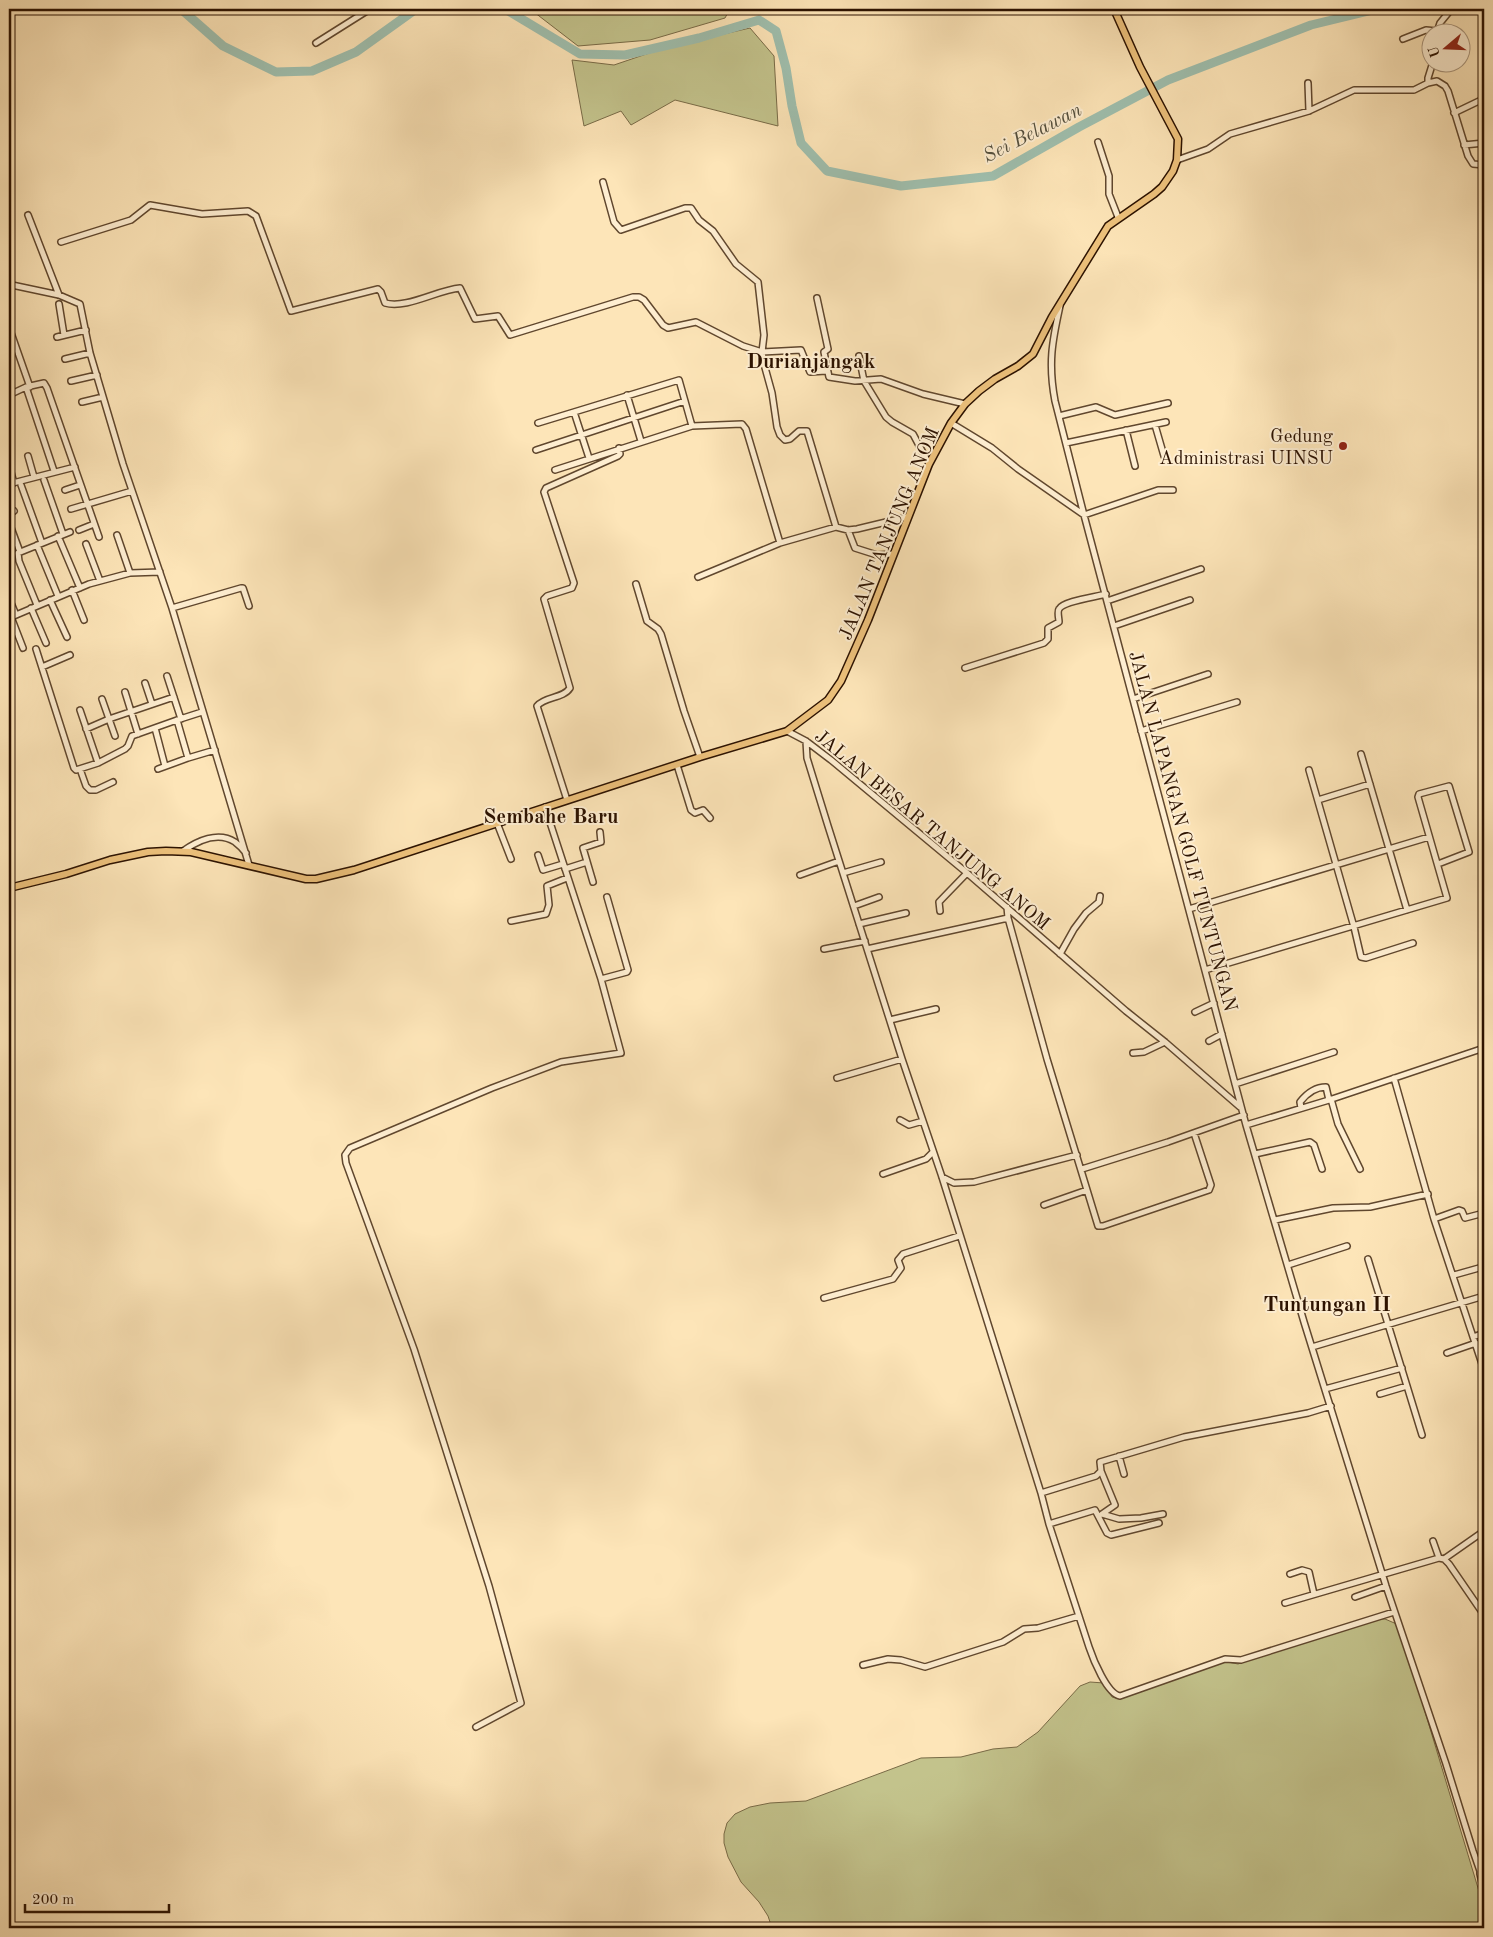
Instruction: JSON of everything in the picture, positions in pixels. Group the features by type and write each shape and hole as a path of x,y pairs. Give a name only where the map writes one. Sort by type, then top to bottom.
{"main road":[{"name":"JALAN LAPANGAN GOLF TUNTUNGAN","path":"1060,306 1105,231 1118,217 1158,191 1168,179 1177,160 1178,139 1140,67 1114,9"},
{"name":"JALAN TANJUNG ANOM","path":"787,731 828,700 841,680 868,620 892,554 929,464 951,423 965,404 988,383 1018,366 1033,354 1052,317 1060,306"},
{"name":"JALAN BESAR TANJUNG ANOM","path":"9,888 124,857 157,851 183,851 249,865 297,878 316,879 354,870 700,757 787,731"}],"street":[{"path":"316,43 370,9"},
{"path":"1441,22 1449,12"},
{"path":"1403,39 1420,32"},
{"path":"1428,83 1430,72"},
{"path":"1177,160 1208,149 1230,134 1309,111 1354,90 1414,90 1428,83 1437,82 1445,86 1448,91 1468,156 1473,164 1484,165"},
{"path":"1308,83 1309,111"},
{"path":"1454,113 1479,101"},
{"path":"1098,142 1109,176 1110,186 1108,194 1118,217"},
{"path":"1464,145 1484,143"},
{"path":"603,182 614,222 621,230 685,208 691,208 699,220 713,231 736,264 758,282 764,335 762,352 772,393 777,427 784,440 788,440 799,431 807,432 836,527"},
{"path":"61,242 131,220 150,205 202,214 248,211 256,216 291,311 378,289 385,303 401,304 460,288 475,319 498,316 510,335 633,297 639,297 644,300 663,325 668,328 696,322 743,346 762,352 801,350 810,372 826,371"},
{"path":"28,215 59,295"},
{"path":"12,285 59,295 80,304 90,353 103,397 132,491 172,608 249,865"},
{"path":"817,298 827,348 824,352 828,365 826,371 828,376 831,378 864,381 882,379 895,382 918,393 965,404"},
{"path":"59,304 64,335"},
{"name":"JALAN LAPANGAN GOLF TUNTUNGAN","path":"1060,306 1052,341 1050,369 1059,416 1241,1107 1382,1575 1443,1755 1473,1851 1482,1870 1484,1892"},
{"path":"9,327 54,472"},
{"path":"57,337 86,330"},
{"path":"65,358 90,353"},
{"path":"859,356 864,381 886,417 913,434 929,464"},
{"path":"71,381 97,375"},
{"path":"538,423 679,380 692,426"},
{"path":"9,395 44,383 99,537"},
{"path":"627,395 641,441"},
{"path":"82,402 103,397"},
{"path":"536,450 685,401"},
{"path":"1059,416 1096,407 1115,415 1168,403"},
{"path":"574,412 589,458"},
{"path":"1066,443 1166,422"},
{"path":"951,423 992,448 1018,469 1084,515 1158,490 1173,490"},
{"path":"555,470 692,426 744,424 780,543"},
{"path":"1155,424 1164,456"},
{"path":"1126,430 1135,466"},
{"path":"567,800 537,706 541,702 566,693 570,688 544,598 572,588 574,583 544,492 546,488 618,456 620,454 619,448"},
{"path":"28,456 34,477"},
{"path":"9,465 12,483 75,467"},
{"path":"44,480 80,588"},
{"path":"21,485 58,596"},
{"path":"65,490 80,485"},
{"path":"71,509 86,503 132,491"},
{"path":"698,577 780,543 836,527 848,530 907,517"},
{"path":"79,530 94,524"},
{"path":"10,525 20,552"},
{"path":"848,530 855,548 876,555 892,554"},
{"path":"37,605 17,555 20,552 70,532"},
{"path":"117,535 130,573"},
{"path":"86,544 100,581"},
{"path":"1107,601 1201,569"},
{"path":"12,617 72,590 100,581 130,573 160,572"},
{"path":"636,584 646,621 658,629 661,634 700,757"},
{"path":"172,608 241,588 243,588 249,606"},
{"path":"72,590 84,620"},
{"path":"964,668 1044,643 1048,638 1048,628 1059,622 1058,612 1060,608 1068,603 1106,594"},
{"path":"9,598 12,617 23,648"},
{"path":"50,600 67,636"},
{"path":"1114,626 1190,600"},
{"path":"31,608 46,643"},
{"path":"36,649 76,770 98,763 125,749 131,736 202,712"},
{"path":"42,667 70,656"},
{"path":"1133,699 1208,674"},
{"path":"167,676 174,697 188,758"},
{"path":"145,684 152,704"},
{"path":"124,692 138,734"},
{"path":"86,728 174,697"},
{"path":"102,699 115,736"},
{"path":"1142,731 1237,702"},
{"path":"80,710 98,763"},
{"path":"155,728 165,766"},
{"name":"JALAN BESAR TANJUNG ANOM","path":"787,731 806,741 1007,906 1126,1011 1241,1107"},
{"path":"806,741 807,758 902,1059 942,1177 1049,1524 1096,1666 1113,1693 1120,1696 1225,1659 1241,1660 1394,1612"},
{"path":"158,769 214,750"},
{"path":"1360,754 1407,910"},
{"path":"677,765 691,810 696,813 703,810 710,818"},
{"path":"80,769 86,786 90,790 96,790 113,782"},
{"path":"1309,770 1361,957 1364,958 1413,943"},
{"path":"1318,800 1370,784"},
{"path":"1205,970 1448,898 1429,837 1418,794 1449,786 1469,852 1438,864"},
{"path":"476,1728 521,1703 489,1586 414,1349 346,1163 345,1155 350,1148 492,1088 561,1062 621,1053 601,979 545,808"},
{"path":"497,823 511,859"},
{"path":"593,882 583,848 601,842 600,832"},
{"path":"1189,908 1429,837"},
{"path":"183,851 195,842 204,839 223,838 234,841 246,853"},
{"path":"538,855 544,870 587,862"},
{"path":"800,875 839,861"},
{"path":"843,873 881,862"},
{"path":"940,911 939,902 967,873"},
{"path":"511,921 546,914 549,905 547,886 567,878"},
{"path":"1060,954 1074,929 1086,913 1099,902 1100,896"},
{"path":"601,979 627,972 628,970 607,897"},
{"path":"854,906 879,897"},
{"path":"1007,906 1008,918 1047,1059 1098,1226 1101,1227 1209,1190 1211,1185 1194,1133"},
{"path":"859,924 906,913"},
{"path":"867,949 1008,918"},
{"path":"824,949 864,941"},
{"path":"1195,1012 1214,1003"},
{"path":"890,1020 936,1009"},
{"path":"1209,1040 1222,1034"},
{"path":"1133,1054 1144,1052 1165,1042"},
{"path":"1246,1125 1484,1048"},
{"path":"1235,1084 1334,1052"},
{"path":"836,1078 902,1059"},
{"path":"1394,1078 1434,1219 1484,1370"},
{"path":"1300,1108 1300,1102 1308,1092 1326,1087 1338,1124 1360,1169"},
{"path":"1082,1169 1244,1116"},
{"path":"900,1120 909,1125 923,1121"},
{"path":"1255,1154 1310,1142 1314,1145 1322,1169"},
{"path":"883,1174 926,1159 933,1152"},
{"path":"942,1177 954,1183 974,1182 1077,1156"},
{"path":"1044,1205 1087,1190"},
{"path":"1275,1220 1333,1208 1370,1207 1428,1194"},
{"path":"1434,1219 1459,1210 1462,1211 1465,1218 1484,1213"},
{"path":"824,1298 893,1279 901,1268 898,1260 903,1254 959,1236"},
{"path":"1288,1265 1347,1246"},
{"path":"1368,1259 1422,1435"},
{"path":"1454,1275 1479,1268"},
{"path":"1312,1347 1484,1296"},
{"path":"1474,1337 1484,1333"},
{"path":"1447,1353 1476,1343"},
{"path":"1326,1389 1402,1368"},
{"path":"1380,1394 1407,1386"},
{"path":"1100,1514 1115,1505 1101,1471 1100,1462 1184,1437 1331,1406"},
{"path":"1119,1456 1124,1474"},
{"path":"1041,1493 1096,1476 1101,1471"},
{"path":"1049,1524 1095,1510 1100,1514 1119,1519 1163,1514"},
{"path":"1100,1514 1107,1533 1111,1535 1159,1523"},
{"path":"1285,1602 1441,1558 1484,1531"},
{"path":"1433,1541 1441,1558 1484,1615"},
{"path":"1290,1574 1302,1570 1308,1572 1314,1594"},
{"path":"1355,1596 1386,1586"},
{"path":"863,1664 888,1659 900,1660 925,1667 1002,1642 1024,1629 1038,1628 1079,1616"}],"green space":[{"path":"530,9 730,9 725,18 650,40 578,46"},
{"path":"750,28 774,56 778,126 675,100 631,125 621,111 584,126 572,60 614,65 667,47"},
{"path":"1375,1619 1385,1619 1399,1625 1484,1908 1484,1928 772,1928 768,1916 759,1902 741,1882 728,1857 724,1843 727,1823 735,1814 750,1807 770,1803 806,1801 921,1758 961,1757 993,1749 1017,1747 1038,1732 1080,1686 1090,1682 1104,1683 1112,1697 1120,1699 1223,1661 1238,1664"}],"waterway":[{"name":"Sei Belawan","path":"181,9 223,46 276,72 312,71 356,52 416,9"},
{"name":"Sei Belawan","path":"505,9 580,54 625,55 699,38 759,20 776,31 786,68 792,106 801,143 827,171 901,186 993,176 1079,127 1168,80 1311,25 1377,9"}],"place":[{"name":"Gedung Administrasi UINSU","path":"1343,446"}],"district":[{"name":"Durianjangak","path":"811,361"},
{"name":"Sembahe Baru","path":"551,816"},
{"name":"Tuntungan II","path":"1327,1304"}]}
